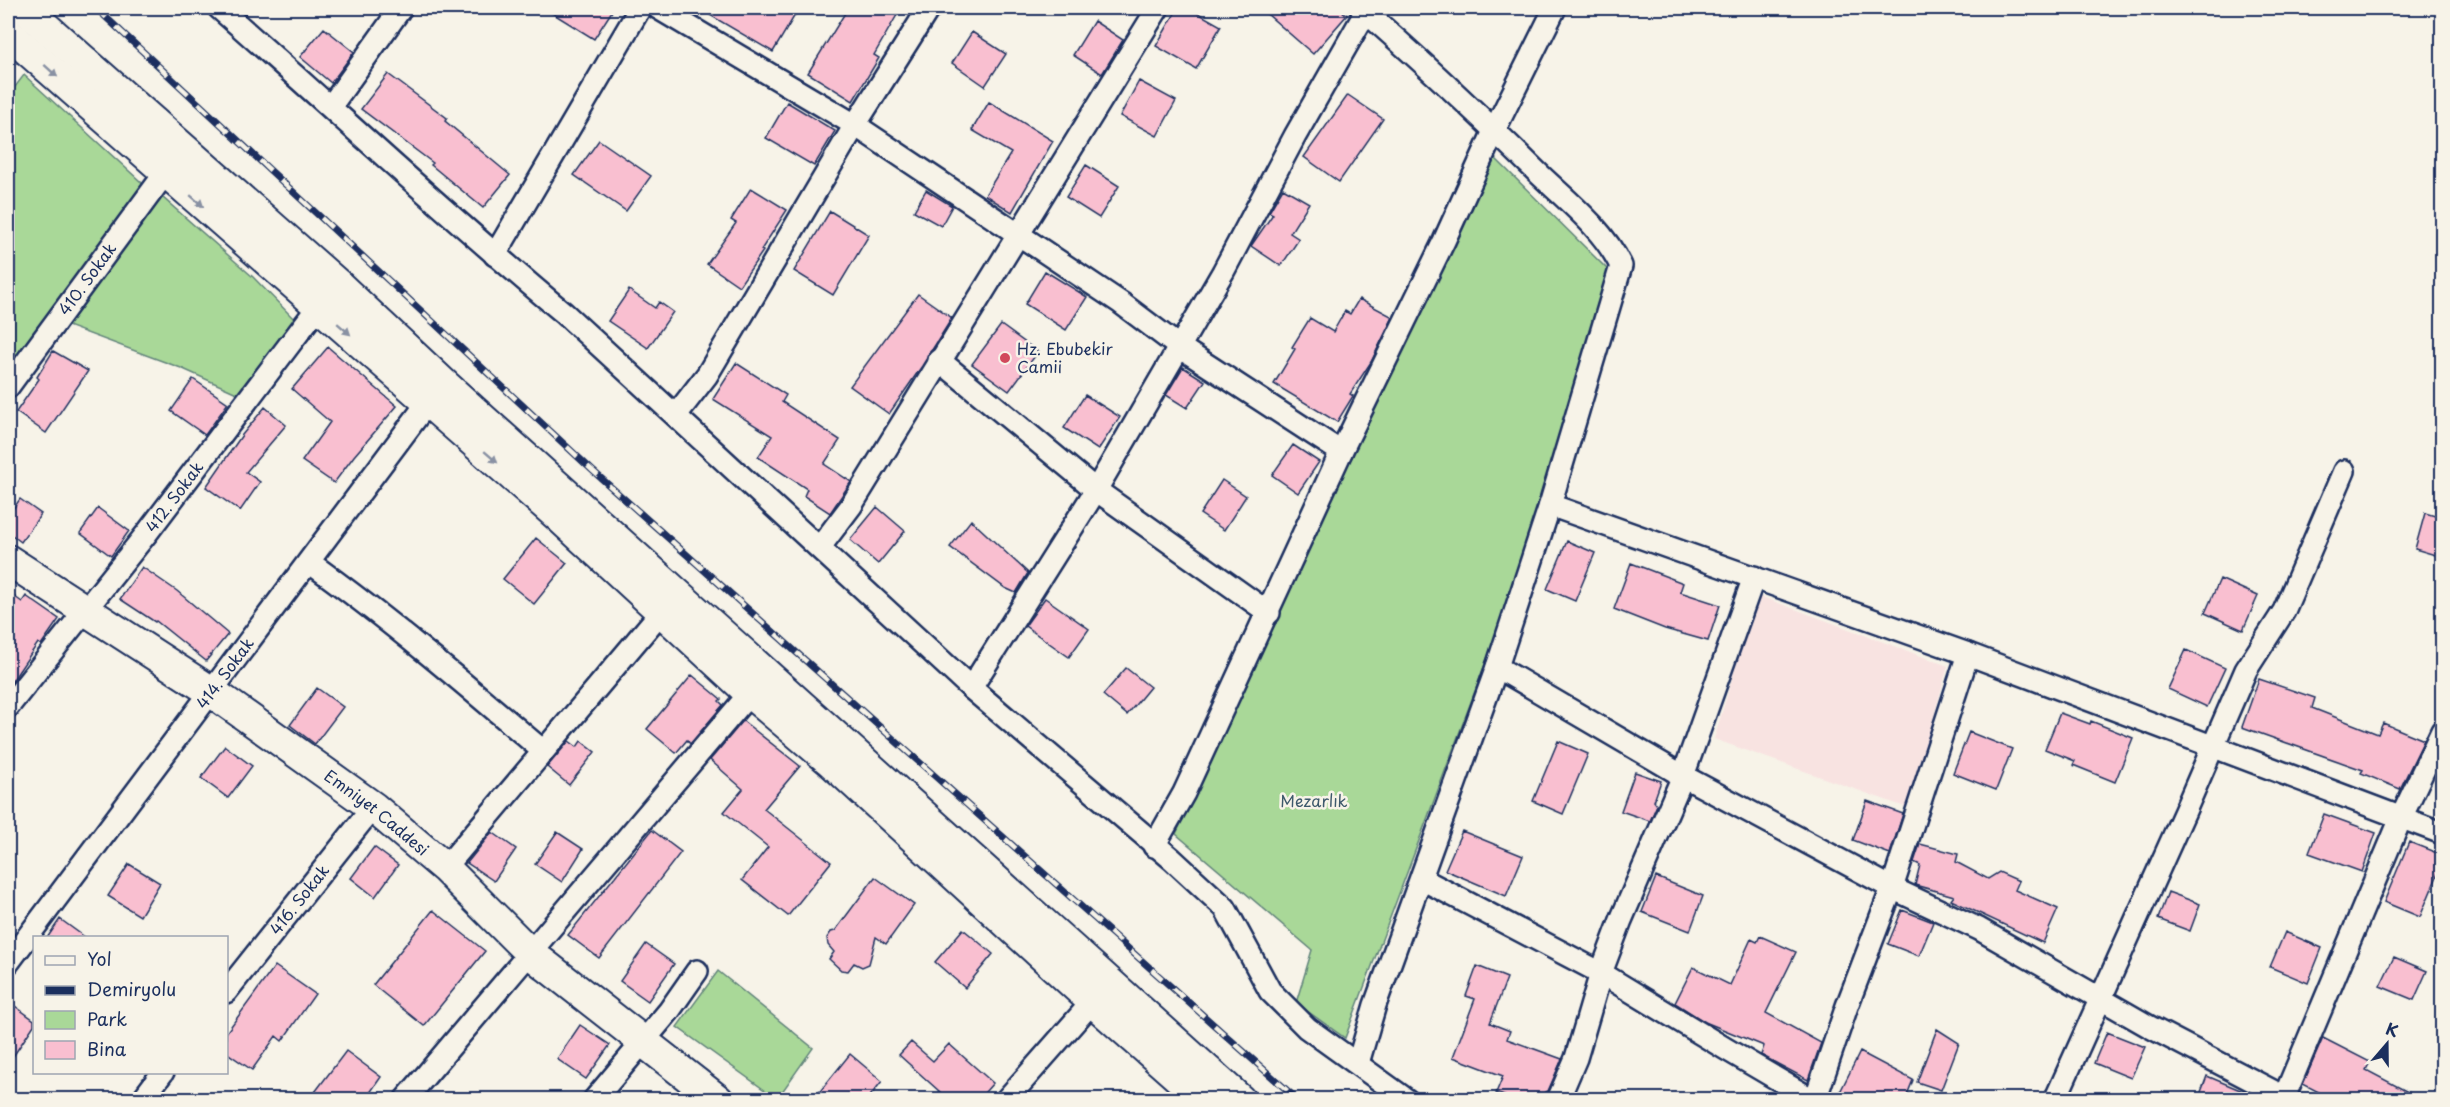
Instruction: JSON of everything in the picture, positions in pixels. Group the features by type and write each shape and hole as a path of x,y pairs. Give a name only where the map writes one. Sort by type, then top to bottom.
{"street":[{"path":"24,8 336,283 437,394 558,516 750,693 1101,992 1240,1100"},
{"path":"219,8 495,255 564,313 971,688 1224,908 1270,991 1307,1028 1407,1100"},
{"path":"331,106 401,8"},
{"path":"495,255 640,8"},
{"path":"658,8 855,125 1018,232 1121,303 1178,346 1341,452"},
{"path":"676,416 707,375 855,125 929,8"},
{"path":"820,548 851,506 1158,8"},
{"path":"1154,846 1184,794 1341,452 1444,241 1494,130 1555,8"},
{"path":"971,688 1096,490 1223,272 1365,9 1592,225 1613,248 1621,266 1550,506 1497,667 1375,1005 1358,1063"},
{"path":"8,33 317,306 437,394 1101,992 1204,1100"},
{"name":"410. Sokak","path":"8,387 166,172"},
{"name":"412. Sokak","path":"8,707 147,533 336,283"},
{"path":"939,360 1096,490 1269,613"},
{"name":"414. Sokak","path":"8,963 437,394"},
{"path":"2055,1100 2246,670 2284,611 2344,471"},
{"path":"1550,506 1968,654 2442,833"},
{"name":"Emniyet Caddesi","path":"8,560 212,692 373,807 445,868 530,954 718,1100"},
{"path":"309,562 369,605 434,657 543,752"},
{"path":"1558,1100 1576,1058 1602,972 1621,920 1683,776 1754,577"},
{"path":"445,868 662,612"},
{"path":"1422,879 1602,972 1725,1049 1814,1100 1892,888 1968,654"},
{"path":"1497,667 1683,776 1892,888 1979,929 2101,1000 2286,1098 2401,818 2442,731"},
{"path":"405,1100 750,693"},
{"name":"416. Sokak","path":"228,989 373,807"},
{"path":"594,1100 669,1011 697,971"},
{"path":"1006,1100 1101,992"},
{"path":"142,1100 162,1074"}],"shaded area":[{"path":"1757,595 1948,666 1908,808 1714,739"}],"green space":[{"path":"24,75 141,182 143,187 8,373 8,96"},
{"name":"Mezarlık","path":"1492,155 1610,272 1529,547 1345,1038 1296,1003 1312,950 1176,834"},
{"path":"158,196 253,277 295,320 239,394 181,368 65,325"},
{"path":"718,971 813,1048 777,1099 677,1027"}],"building":[{"path":"544,8 614,8 594,39"},
{"path":"698,8 783,8 795,15 773,52"},
{"path":"848,8 901,8 874,55 879,58 853,101 808,73"},
{"path":"1178,8 1189,8 1221,26 1196,69 1156,46"},
{"path":"1260,8 1338,8 1347,15 1313,54"},
{"path":"1094,21 1123,40 1102,74 1073,55"},
{"path":"324,28 354,52 331,83 300,57"},
{"path":"972,32 1006,54 985,86 952,63"},
{"path":"388,74 447,118 445,121 510,175 483,208 431,165 433,163 361,109"},
{"path":"1139,81 1176,101 1157,136 1120,116"},
{"path":"1348,95 1383,119 1339,182 1304,157"},
{"path":"787,102 835,131 814,166 766,138"},
{"path":"989,102 1053,141 1012,212 985,195 1011,153 972,130"},
{"path":"599,140 651,176 626,211 574,175"},
{"path":"1086,165 1119,186 1099,218 1066,197"},
{"path":"751,188 787,210 739,286 707,264 736,223 731,220"},
{"path":"1283,188 1309,203 1290,233 1299,239 1281,266 1251,246 1273,214 1269,212"},
{"path":"926,190 952,206 941,226 914,211"},
{"path":"830,211 869,235 833,295 794,271"},
{"path":"1045,271 1087,297 1066,330 1025,304"},
{"path":"629,290 655,308 659,302 673,312 648,348 608,321"},
{"path":"918,294 952,318 889,414 850,386"},
{"path":"1359,299 1393,317 1371,362 1350,394 1353,396 1337,422 1274,384 1295,349 1292,347 1310,318 1333,332 1345,311 1350,314"},
{"name":"Hz. Ebubekir Camii","path":"1001,325 1038,352 1009,391 972,364"},
{"path":"328,347 397,406 334,483 302,461 330,422 292,389"},
{"path":"53,351 88,371 46,433 16,412 39,379 37,377"},
{"path":"736,363 786,395 782,402 840,440 824,464 851,482 830,513 804,496 807,489 758,457 772,436 713,399"},
{"path":"1183,367 1205,381 1187,408 1166,395"},
{"path":"193,379 228,403 205,435 171,411"},
{"path":"1085,395 1120,417 1098,450 1064,428"},
{"path":"265,407 286,425 246,472 260,482 240,511 206,487 242,435"},
{"path":"1293,445 1319,462 1298,493 1272,475"},
{"path":"1222,480 1246,496 1224,530 1200,514"},
{"path":"20,499 41,514 21,542 8,532 8,516"},
{"path":"877,507 905,531 878,564 850,540"},
{"path":"98,508 129,531 111,556 80,533"},
{"path":"2425,513 2442,518 2442,557 2415,549"},
{"path":"971,520 1028,573 1016,593 1005,588 950,547"},
{"path":"536,538 567,563 534,604 503,579"},
{"path":"1567,541 1595,553 1575,601 1547,589"},
{"path":"1631,563 1683,583 1680,592 1720,605 1708,641 1665,629 1614,609"},
{"path":"142,567 177,591 228,634 206,661 156,621 120,599"},
{"path":"2220,579 2258,596 2243,630 2205,613"},
{"path":"8,592 22,602 26,596 59,619 41,645 38,643 8,687"},
{"path":"1045,598 1089,629 1069,657 1025,626"},
{"path":"2186,650 2225,668 2207,707 2168,689"},
{"path":"1126,668 1150,687 1127,715 1103,695"},
{"path":"692,675 721,699 719,701 723,705 690,744 687,740 676,753 647,729"},
{"path":"2259,679 2315,698 2312,708 2378,734 2383,723 2424,740 2400,789 2361,773 2363,770 2242,727"},
{"path":"317,688 343,707 315,744 290,725"},
{"path":"2060,713 2090,724 2091,721 2133,738 2115,782 2073,765 2075,761 2045,749"},
{"path":"743,721 800,766 764,809 831,862 788,916 742,880 768,847 724,812 743,789 710,760"},
{"path":"1969,732 2012,749 1996,790 1953,773"},
{"path":"569,741 577,747 581,741 595,752 569,785 547,767"},
{"path":"1558,741 1588,754 1563,814 1533,801"},
{"path":"225,746 252,766 228,798 201,778"},
{"path":"1635,772 1661,781 1654,801 1657,805 1650,821 1621,811"},
{"path":"1867,801 1903,814 1890,854 1853,840"},
{"path":"2324,814 2376,833 2362,872 2309,853"},
{"path":"652,830 681,852 599,958 568,935"},
{"path":"1462,831 1523,856 1506,896 1445,870"},
{"path":"492,832 516,849 494,881 467,863"},
{"path":"557,832 583,849 562,882 535,864"},
{"path":"2409,842 2442,855 2442,864 2420,917 2384,902"},
{"path":"1920,844 1958,854 1956,862 1988,879 1999,872 2019,881 2015,890 2058,909 2043,943 1951,900 1954,896 1915,885 1920,865 1914,862"},
{"path":"374,847 398,865 375,897 351,878"},
{"path":"129,864 160,883 140,916 108,896"},
{"path":"875,877 914,905 886,944 876,937 869,964 862,967 854,963 848,971 841,970 829,959 834,952 828,945 827,938 831,932 835,931"},
{"path":"1656,877 1703,896 1690,931 1642,912"},
{"path":"2168,892 2200,904 2190,931 2158,919"},
{"path":"433,910 485,951 424,1026 373,985"},
{"path":"1902,910 1933,922 1919,956 1888,944"},
{"path":"60,919 83,936 48,936"},
{"path":"963,929 993,954 965,988 935,962"},
{"path":"2285,932 2322,948 2308,983 2270,967"},
{"path":"1760,936 1796,952 1766,1013 1821,1043 1808,1080 1761,1055 1764,1046 1705,1022 1675,1003 1693,967 1730,985 1751,939 1757,942"},
{"path":"646,944 674,964 648,1001 620,981"},
{"path":"2394,957 2427,971 2414,1000 2380,986"},
{"path":"275,966 315,994 282,1041 276,1036 252,1070 228,1053 228,1030"},
{"path":"1477,966 1507,978 1490,1023 1510,1031 1507,1039 1562,1059 1548,1091 1544,1093 1541,1100 1515,1100 1496,1093 1503,1076 1453,1057 1475,999 1466,996"},
{"path":"8,1001 33,1019 33,1026 8,1064"},
{"path":"580,1025 610,1045 586,1079 557,1059"},
{"path":"1937,1029 1959,1043 1941,1090 1917,1082"},
{"path":"2107,1032 2145,1047 2131,1078 2094,1063"},
{"path":"2323,1038 2370,1062 2366,1070 2423,1100 2334,1100 2303,1084"},
{"path":"911,1042 933,1061 949,1044 993,1083 978,1100 949,1100 899,1055"},
{"path":"346,1051 381,1077 365,1100 309,1100"},
{"path":"1860,1052 1913,1080 1905,1100 1836,1100"},
{"path":"850,1054 882,1081 867,1100 813,1100"},
{"path":"2207,1076 2252,1095 2261,1100 2198,1100"}],"railway":[{"path":"96,8 593,471 1298,1100"}],"place":[{"name":"Hz. Ebubekir Camii","path":"1005,358"}]}
